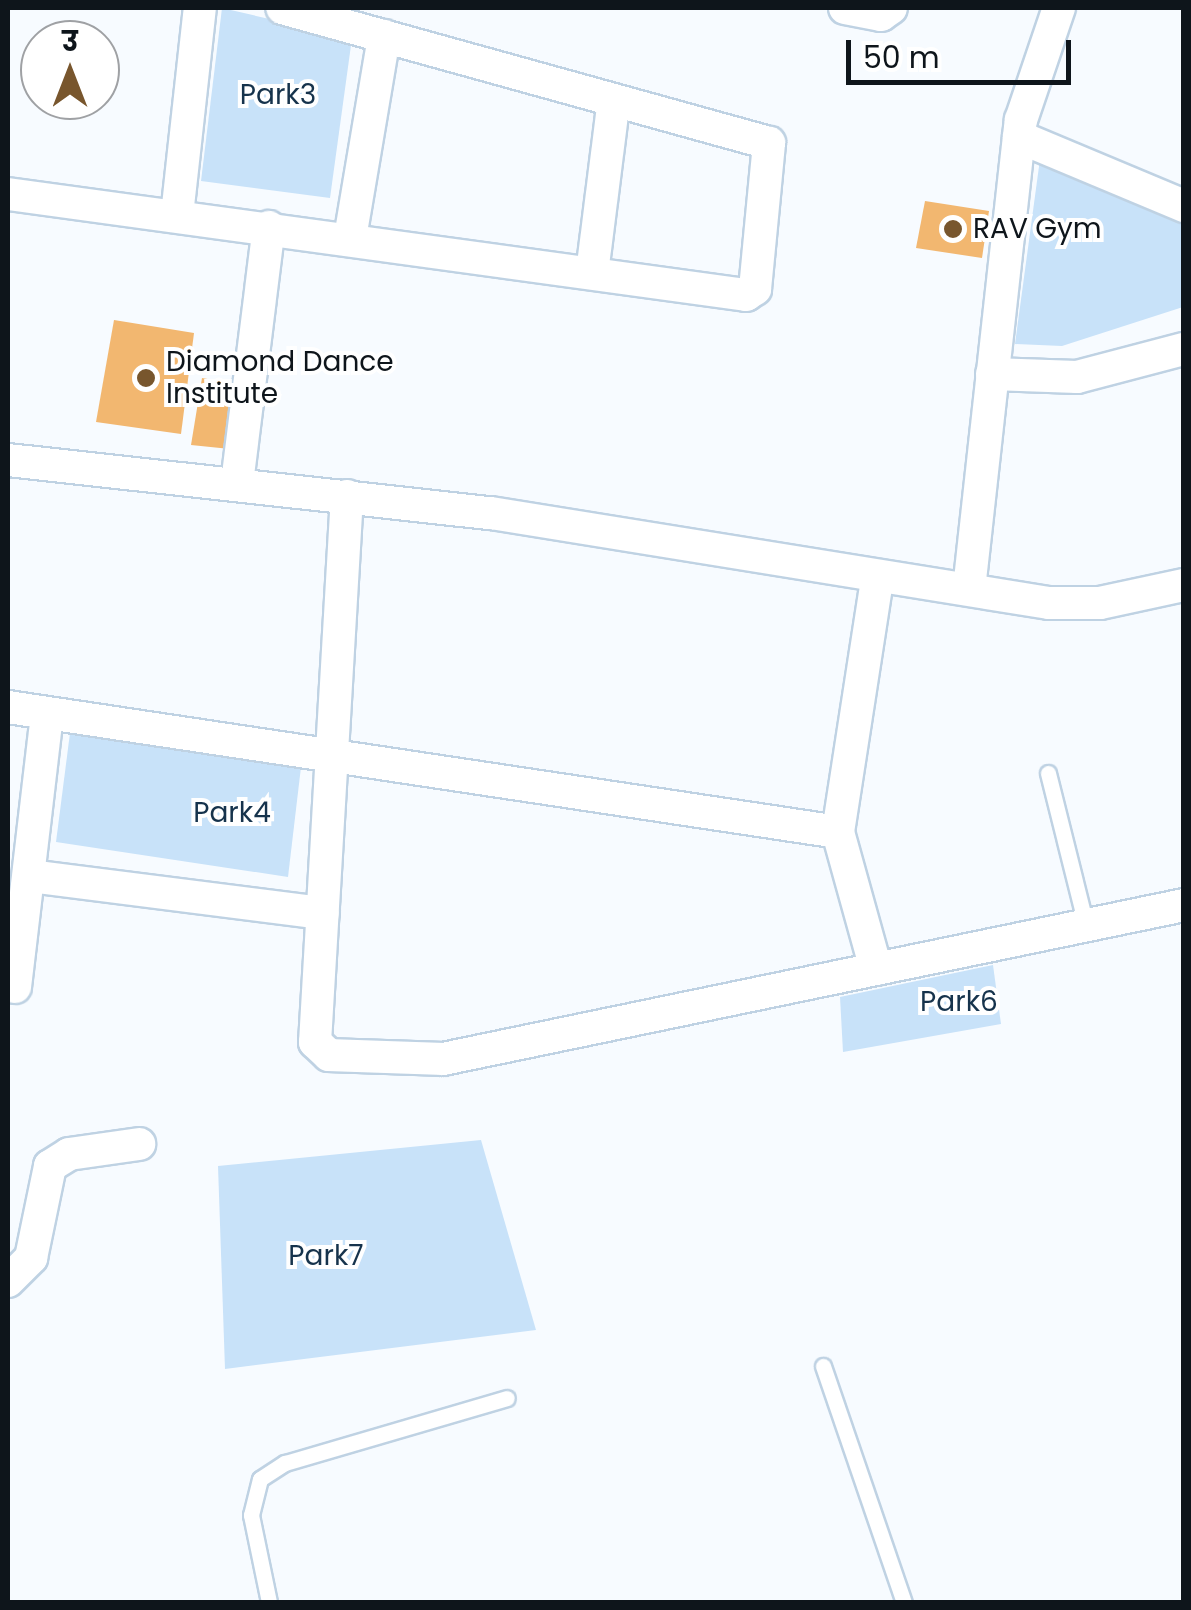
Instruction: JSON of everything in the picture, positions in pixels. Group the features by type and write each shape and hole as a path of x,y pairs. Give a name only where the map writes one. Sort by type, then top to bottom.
{"street":[{"path":"177,216 200,8"},
{"path":"8,194 752,294 774,151 770,143 282,8"},
{"path":"845,8 882,16 892,8"},
{"path":"969,589 1018,137 1059,8"},
{"path":"350,238 384,36"},
{"path":"592,273 614,100"},
{"path":"1018,137 1184,206"},
{"path":"237,483 269,227"},
{"path":"992,374 1077,377 1184,349"},
{"path":"8,460 348,496 876,580 1100,603 1184,585"},
{"path":"348,496 315,1042 329,1055 444,1059 1184,904"},
{"path":"876,580 838,832 876,969"},
{"path":"8,707 332,762 838,832"},
{"path":"15,987 48,714"},
{"path":"29,876 323,912"},
{"path":"8,1281 31,1258 50,1166 69,1154 139,1144"}],"lane":[{"path":"1048,773 1086,925"},
{"path":"822,1366 904,1602"},
{"path":"269,1602 252,1515 260,1479 284,1463 507,1398"}],"green space":[{"name":"Park3","path":"222,8 352,38 330,198 201,181"},
{"path":"1040,159 1183,220 1183,307 1062,346 1015,344"},
{"name":"Park4","path":"70,733 301,767 288,877 56,842"},
{"name":"Park6","path":"993,965 1001,1024 843,1052 840,997"},
{"name":"Park7","path":"481,1140 536,1330 225,1369 218,1166"}],"building":[{"name":"RAV Gym","path":"925,201 989,211 982,258 916,248"},
{"name":"Diamond Dance Institute","path":"114,320 194,333 181,434 96,422"},
{"path":"202,378 235,384 230,449 191,445"}],"place":[{"name":"RAV Gym","path":"953,229"},
{"name":"Diamond Dance Institute","path":"146,378"}]}
